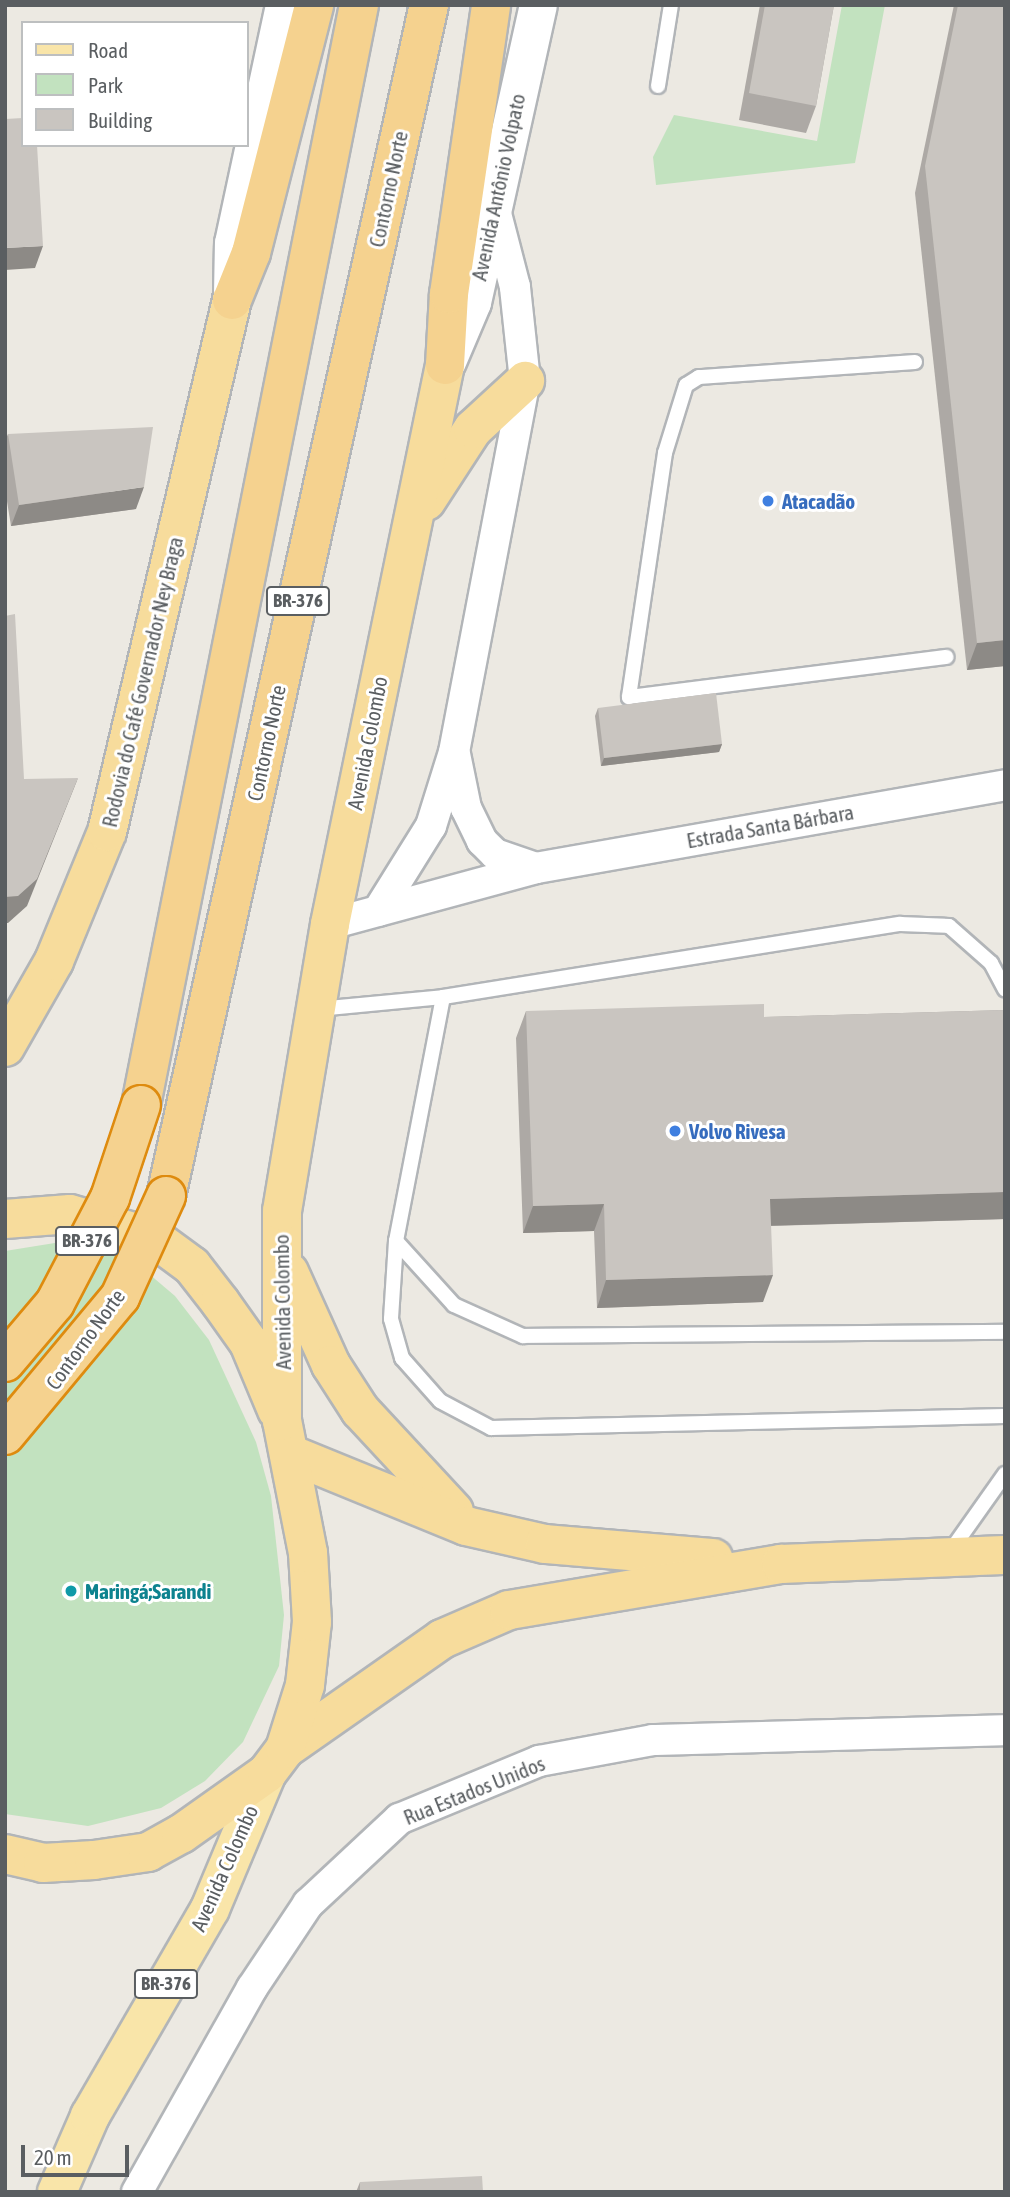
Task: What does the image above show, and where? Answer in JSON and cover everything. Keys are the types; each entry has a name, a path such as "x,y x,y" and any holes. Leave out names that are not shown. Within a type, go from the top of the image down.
{"highway":[{"path":"232,300 251,253 314,5"},
{"name":"BR-376","path":"5,1362 55,1303 110,1198 141,1105 359,5"},
{"name":"Contorno Norte","path":"5,1435 120,1297 166,1196 429,5"},
{"path":"445,365 449,294 491,5"},
{"name":"Rodovia do Café Governador Ney Braga","path":"5,1047 54,961 107,832 232,300"},
{"name":"Avenida Colombo","path":"276,1761 305,1685 312,1622 308,1553 286,1438 280,1252 315,1009 445,365"},
{"path":"411,528 473,429 525,381"},
{"path":"5,1219 70,1214 154,1238 192,1266 249,1343 286,1438 466,1526 545,1544 781,1564 1005,1555"},
{"path":"280,1252 345,1387 466,1526"},
{"path":"5,1854 43,1863 148,1852 442,1639 509,1610 781,1564"}],"main road":[{"name":"Avenida Colombo","path":"57,2192 90,2116 210,1909 276,1761"}],"street":[{"path":"232,300 233,243 284,5"},
{"name":"Avenida Antônio Volpato","path":"445,365 472,302 538,5"},
{"path":"378,911 431,826 454,752 525,381 515,287 494,206"},
{"name":"Estrada Santa Bárbara","path":"454,752 466,808 482,841 495,854 536,868"},
{"name":"Estrada Santa Bárbara","path":"331,924 536,868 1005,785"},
{"name":"Rua Estados Unidos","path":"137,2192 252,1987 308,1905 399,1819 540,1760 653,1740 1005,1730"}],"lane":[{"path":"658,86 671,5"},
{"path":"915,362 699,377 686,385 664,453 629,697 946,657"},
{"path":"315,1009 443,997 900,924 949,926 991,963 1005,989"},
{"path":"443,997 396,1241 391,1319 402,1358 440,1401 491,1428 1005,1416"},
{"path":"396,1241 454,1305 523,1336 1005,1332"},
{"path":"946,1558 1005,1474"}],"green space":[{"path":"842,5 885,5 855,163 656,185 653,157 674,115 817,141"},
{"path":"61,1242 110,1250 142,1268 175,1296 209,1340 256,1442 271,1496 284,1615 279,1666 243,1742 205,1781 161,1808 88,1826 5,1814 5,1251"}],"building":[{"path":"765,5 834,5 816,106 749,93"},
{"path":"958,5 1005,5 1005,640 977,643 925,166"},
{"path":"21,118 21,147 37,147 43,246 5,248 5,119"},
{"path":"153,427 144,487 19,505 8,434"},
{"path":"15,614 24,779 78,778 37,879 18,896 5,897 5,616"},
{"path":"716,693 722,744 604,758 598,708"},
{"path":"764,1004 764,1017 1005,1010 1005,1192 770,1199 773,1275 606,1280 604,1204 533,1206 526,1011"},
{"path":"482,2176 483,2192 360,2192 360,2182"}],"place":[{"name":"Atacadão","path":"768,501"},
{"name":"Volvo Rivesa","path":"675,1131"},
{"name":"Maringá;Sarandi","path":"71,1591"}]}
